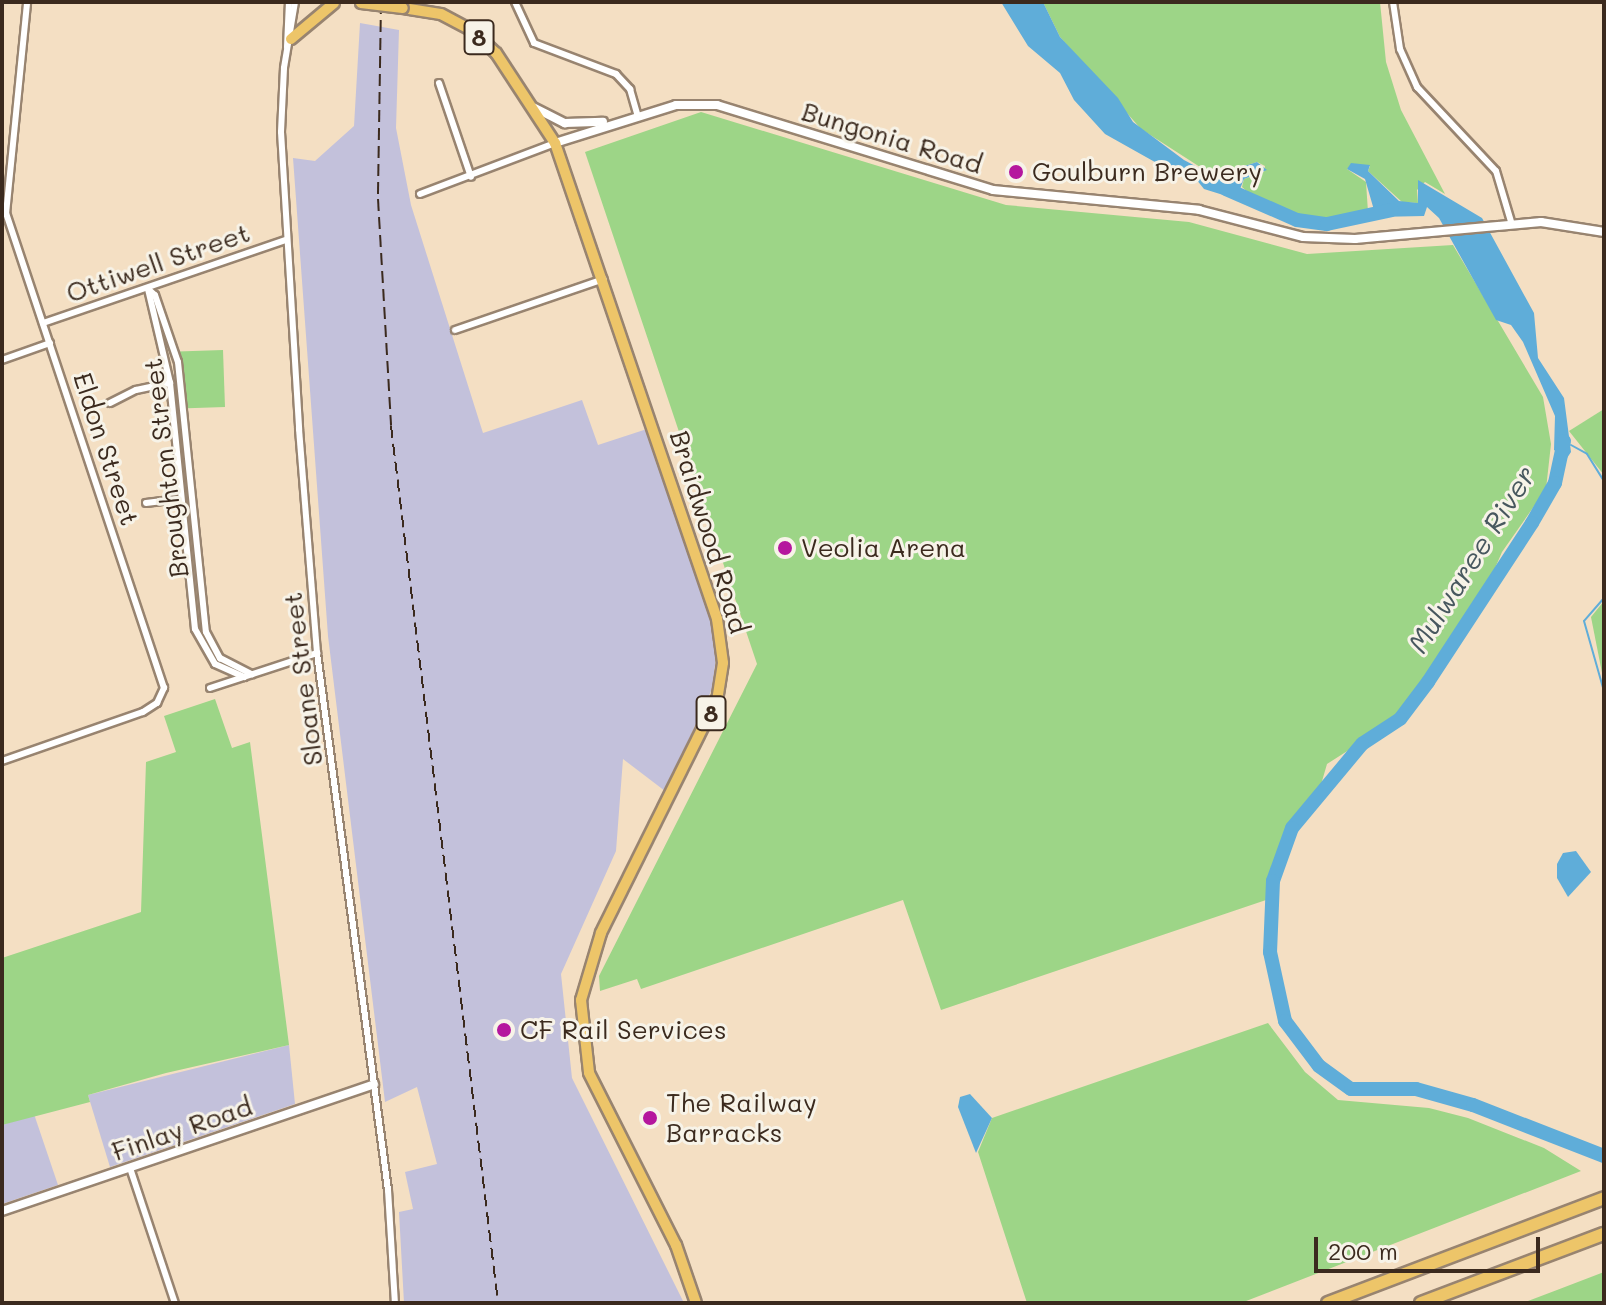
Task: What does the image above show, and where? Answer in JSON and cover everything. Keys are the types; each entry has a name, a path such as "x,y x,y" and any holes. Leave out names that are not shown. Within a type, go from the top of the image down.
{"highway":[{"path":"1328,1303 1604,1198"},
{"path":"1421,1303 1604,1234"}],"main road":[{"path":"327,2 336,2"},
{"path":"289,43 336,2"},
{"name":"Braidwood Road","path":"353,2 441,14 473,31 496,53 555,143 604,279 717,619 723,663 709,717 591,958 581,1000 582,1043 594,1085 676,1245 696,1303"}],"street":[{"name":"Sloane Street","path":"289,2 289,43"},
{"name":"Sloane Street","path":"295,2 281,102 285,240 317,653 374,1084 395,1303"},
{"path":"515,2 534,43 616,74 630,89 637,114"},
{"path":"1393,2 1400,49 1412,78 1430,104 1496,171 1512,225"},
{"path":"4,214 27,3"},
{"path":"439,83 471,177"},
{"path":"529,104 565,123 622,119"},
{"name":"Bungonia Road","path":"555,143 637,114 676,105 717,105 993,190 1199,210 1303,237 1561,223 1604,232"},
{"path":"420,194 555,143"},
{"name":"Eldon Street","path":"2,761 139,714 162,697 162,680 4,214"},
{"name":"Ottiwell Street","path":"43,323 285,240"},
{"path":"455,330 604,279"},
{"name":"Broughton Street","path":"148,289 170,383 179,499 197,638 215,664 244,677"},
{"name":"Broughton Street","path":"148,289 155,295 178,362 206,632 220,658 252,674"},
{"path":"2,360 50,343"},
{"name":"Broughton Street","path":"110,403 136,390 170,383"},
{"name":"Broughton Street","path":"146,503 179,499"},
{"path":"210,688 317,653"},
{"name":"Finlay Road","path":"2,1211 374,1084"},
{"path":"130,1168 175,1303"}],"shaded area":[{"path":"360,23 399,30 396,128 411,205 483,433 582,400 598,445 647,429 712,622 717,650 712,689 665,791 623,759 616,851 561,974 572,1078 684,1303 404,1303 399,1212 413,1209 405,1172 437,1164 417,1087 385,1102 328,636 293,158 315,161 354,126"},
{"path":"289,1045 295,1104 110,1167 88,1095"},
{"path":"34,1114 58,1185 2,1204 2,1125"}],"green space":[{"path":"1043,2 1380,2 1386,62 1401,110 1445,194 1425,182 1417,190 1418,203 1402,202 1368,171 1370,166 1353,164 1347,169 1366,182 1368,212 1350,218 1314,218 1260,203 1242,187 1244,179 1264,172 1265,166 1257,162 1214,176 1141,129 1060,37"},
{"path":"701,112 1006,205 1189,222 1307,254 1453,245 1543,397 1551,444 1546,489 1502,552 1469,628 1448,659 1391,723 1327,764 1320,788 1288,833 1268,881 1269,899 941,1010 903,900 641,989 637,979 600,991 599,976 757,664 585,152"},
{"path":"223,350 225,407 180,409 178,352"},
{"path":"1604,409 1604,475 1569,431"},
{"path":"1604,601 1604,683 1591,617"},
{"path":"215,699 232,748 250,742 289,1045 166,1073 88,1095 90,1102 2,1125 2,958 141,912 146,762 176,752 164,716"},
{"path":"1268,1023 1305,1072 1338,1100 1429,1108 1468,1118 1544,1148 1581,1171 1241,1303 1027,1303 978,1152 992,1118"},
{"path":"1604,1272 1604,1303 1523,1303 1557,1290"}],"water":[{"path":"1001,2 1043,2 1060,37 1118,98 1133,122 1184,160 1214,176 1257,162 1267,170 1244,179 1236,199 1204,189 1196,179 1178,175 1105,134 1074,100 1060,73 1028,46"},
{"path":"1351,163 1370,165 1368,171 1399,201 1418,203 1418,180 1482,218 1534,313 1538,358 1564,398 1571,452 1567,458 1554,450 1555,416 1523,342 1511,325 1496,320 1439,218 1427,207 1424,216 1376,217 1365,179 1347,169"},
{"path":"1576,851 1591,872 1568,897 1557,878 1557,864 1563,853"},
{"path":"970,1094 992,1118 976,1153 958,1107 960,1097"}],"waterway":[{"name":"Mulwaree River","path":"1226,189 1297,220 1327,224 1392,210"},
{"name":"Mulwaree River","path":"1564,441 1555,483 1428,682 1400,719 1362,744 1292,828 1273,881 1270,952 1285,1021 1319,1066 1351,1089 1416,1089 1473,1105 1604,1156"},
{"path":"1571,445 1587,454 1604,481"},
{"path":"1604,598 1584,621 1604,691"}],"railway":[{"path":"381,2 378,199 391,426 498,1303"}],"place":[{"name":"Goulburn Brewery","path":"1016,172"},
{"name":"Veolia Arena","path":"785,548"},
{"name":"CF Rail Services","path":"504,1030"},
{"name":"The Railway Barracks","path":"650,1118"}]}
